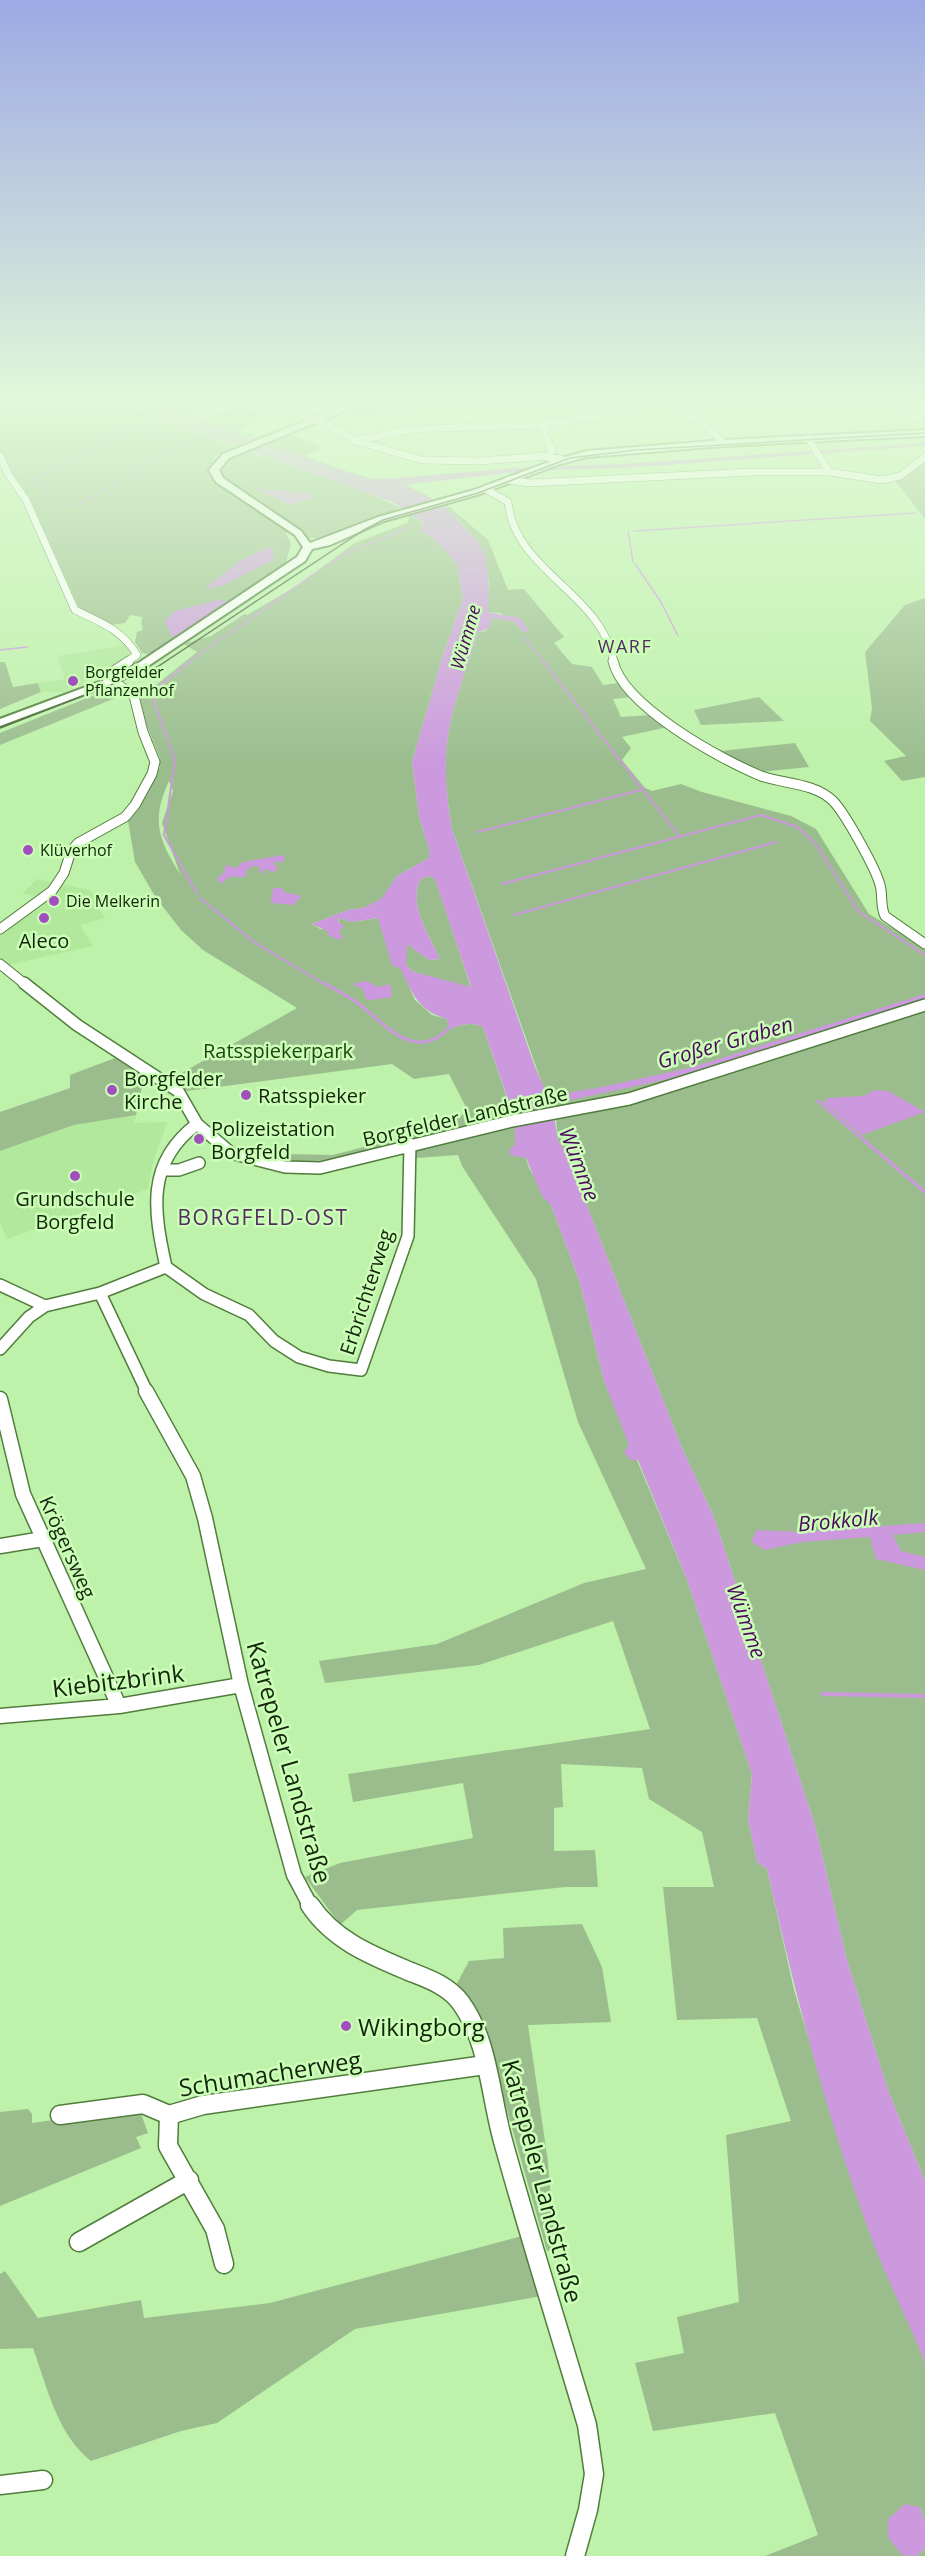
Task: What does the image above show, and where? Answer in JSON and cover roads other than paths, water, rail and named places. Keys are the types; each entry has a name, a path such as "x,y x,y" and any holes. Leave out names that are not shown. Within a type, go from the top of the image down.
{"main road":[{"path":"286,525 302,536 308,547"},
{"path":"0,723 111,681 155,658 301,560 308,547 326,543 363,525"},
{"path":"137,655 155,658"},
{"path":"0,730 104,688 111,681"}],"street":[{"path":"0,929 52,891 64,873 71,851 78,843 125,817 152,774 155,762 143,732 134,696 106,676 137,655 130,643 117,630 75,610 37,525"},
{"path":"512,525 519,543 560,580 607,636 613,645 612,660 617,673 629,691 658,716 733,763 762,776 820,793 834,801 878,876 881,909 885,916 925,944"},
{"name":"Borgfelder Landstraße","path":"0,964 76,1025 178,1091 197,1124 231,1153 266,1164 302,1169 320,1168 410,1144 512,1121 628,1099 688,1082 925,1005"},
{"path":"0,1348 29,1317 45,1306 100,1293 166,1267 155,1202 164,1170 179,1138 197,1124"},
{"name":"Erbrichterweg","path":"166,1267 204,1294 249,1314 274,1341 299,1357 328,1366 361,1370 408,1236 410,1144"},
{"path":"164,1170 178,1170 199,1162"},
{"path":"0,1285 45,1306"},
{"name":"Katrepeler Landstraße","path":"100,1293 147,1392 193,1476 205,1518 241,1685 294,1875 305,1900 330,1931 374,1956 421,1976 454,1995 471,2018 480,2042 499,2127 587,2425 594,2462 591,2501 575,2556"},
{"name":"Krögersweg","path":"0,1399 23,1494 119,1706"},
{"path":"0,1546 44,1539"},
{"name":"Kiebitzbrink","path":"0,1716 119,1706 241,1685"},
{"name":"Schumacherweg","path":"60,2115 143,2103 170,2115 203,2105 485,2065"},
{"name":"Schumacherweg","path":"170,2115 168,2146 215,2229 224,2264"},
{"path":"79,2242 189,2180"},
{"path":"0,2485 43,2480"}],"water":[{"name":"Wümme","path":"422,525 463,525 479,543 486,557 489,589 488,612 520,618 529,630 525,633 513,621 492,618 489,629 478,632 450,727 446,777 452,829 535,1067 548,1096 693,1067 925,994 925,999 678,1077 552,1104 558,1141 566,1152 682,1448 714,1517 815,1825 847,1960 888,2090 925,2181 925,2363 876,2250 829,2109 802,2014 767,1869 757,1862 748,1819 752,1774 687,1580 638,1460 631,1460 624,1453 629,1445 604,1381 580,1283 551,1205 542,1196 526,1158 510,1155 509,1150 515,1145 515,1120 483,1027 470,1024 449,1029 447,1019 437,1016 423,1006 413,994 401,969 392,965 378,918 351,922 339,918 338,921 344,926 339,931 343,938 341,940 329,936 327,931 312,924 348,910 363,908 381,899 397,876 429,858 429,850 419,816 412,762 442,658 463,598 457,563 432,537 420,532","holes":["430,876 435,879 471,987 414,972 406,965 407,944 429,960 440,959 418,909 417,889 421,879"]},
{"path":"268,547 273,549 273,560 222,586 204,589 240,561"},
{"path":"218,600 230,602 244,615 218,630 200,636 181,638 171,636 165,621 175,611"},
{"path":"284,855 284,862 273,862 278,868 274,872 262,869 264,874 259,872 260,867 253,866 247,870 245,877 229,877 222,883 216,880 225,871 225,865 236,868 243,862"},
{"path":"273,888 282,888 284,892 302,896 293,905 271,903"},
{"path":"366,981 378,987 390,984 392,997 366,999 363,989 352,984"},
{"path":"875,1090 888,1091 925,1112 862,1135 823,1102 828,1098 864,1096"},
{"path":"925,1523 925,1532 893,1535 901,1551 925,1557 925,1570 876,1559 870,1537 802,1542 764,1550 754,1545 752,1540 757,1530 800,1532"},
{"path":"905,2504 920,2507 925,2522 925,2548 917,2556 902,2555 888,2537 888,2519"}],"waterway":[{"path":"634,531 724,525"},
{"path":"189,662 324,567 351,551 411,527"},
{"path":"628,531 633,562"},
{"path":"635,564 661,602 678,636"},
{"path":"524,637 544,662"},
{"path":"0,650 27,647"},
{"path":"168,741 151,693 191,661"},
{"path":"543,661 679,836"},
{"path":"169,744 175,760 164,835 197,894"},
{"path":"478,832 641,790"},
{"path":"502,884 761,815 797,827 814,842 859,912 925,955"},
{"path":"514,915 776,842"},
{"path":"200,898 254,942 326,985"},
{"path":"324,983 355,1001 394,1033 405,1039 416,1042 427,1041 439,1036 451,1026"},
{"path":"818,1101 925,1192"},
{"path":"823,1694 925,1696"}],"tram line":[{"path":"0,728 157,667 373,525"}],"place":[{"name":"Borgfelder Pflanzenhof","path":"73,681"},
{"name":"Klüverhof","path":"28,850"},
{"name":"Die Melkerin","path":"54,901"},
{"name":"Aleco","path":"44,918"},
{"name":"Borgfelder Kirche","path":"112,1090"},
{"name":"Ratsspieker","path":"246,1095"},
{"name":"Polizeistation Borgfeld","path":"199,1139"},
{"name":"Grundschule Borgfeld","path":"75,1176"},
{"name":"Wikingborg","path":"346,2026"}],"district":[{"name":"WARF","path":"625,646"},
{"name":"BORGFELD-OST","path":"263,1217"}],"water label":[{"name":"Großer Graben","path":"725,1042"},
{"name":"Brokkolk","path":"838,1520"}],"park label":[{"name":"Ratsspiekerpark","path":"278,1050"}]}
